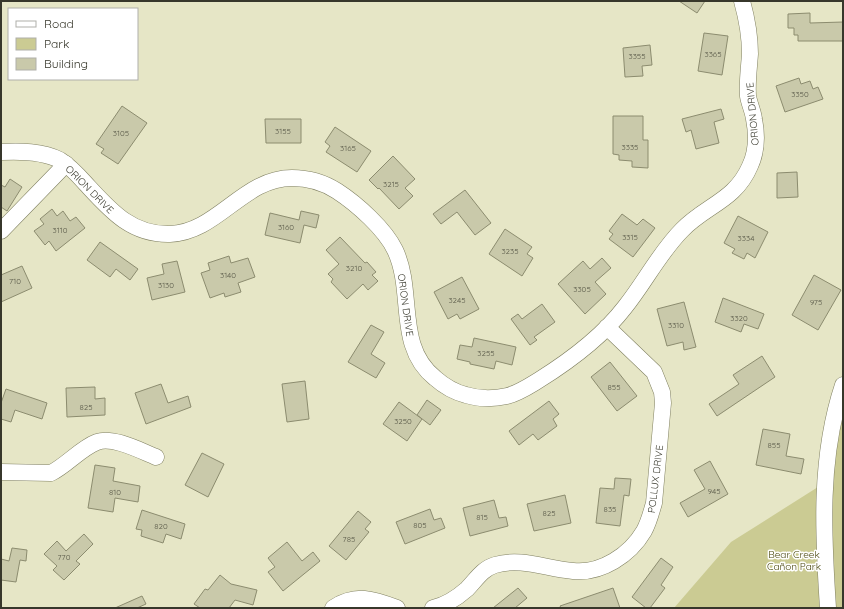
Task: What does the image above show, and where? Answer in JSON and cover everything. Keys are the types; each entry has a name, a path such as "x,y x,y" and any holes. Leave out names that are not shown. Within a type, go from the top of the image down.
{"street":[{"name":"ORION DRIVE","path":"1,152 35,153 58,159 76,173 110,210 120,218 142,230 154,233 180,233 192,230 215,217 250,190 271,181 284,178 299,178 326,184 350,201 384,233 396,252 400,266 409,336 421,363 430,374 442,384 456,392 467,396 496,398 523,390 569,361 607,327 631,300 670,244 681,231 692,220 727,198 738,188 751,164 755,151 756,136 754,119 748,96 750,38 742,1"},
{"path":"1,231 66,164"},
{"name":"POLLUX DRIVE","path":"433,608 449,602 459,595 486,570 504,563 526,563 575,572 605,566 630,549 644,531 650,518 654,503 663,403 662,392 654,372 607,327"},
{"path":"828,608 825,561 824,483 831,430 843,385"},
{"path":"1,472 51,473 58,470 98,441 116,442 156,457"},
{"path":"333,608 343,602 363,598 385,603 397,608"}],"green space":[{"name":"Bear Creek Cañon Park","path":"843,407 843,608 674,608 731,542 818,487"}],"building":[{"path":"679,1 705,1 697,13"},
{"path":"810,13 810,23 843,22 843,41 798,41 798,35 794,35 794,28 788,28 788,14"},
{"path":"704,33 728,36 722,75 698,71"},
{"path":"650,45 652,65 642,66 643,76 625,77 623,48"},
{"path":"799,78 801,84 810,81 813,89 818,87 823,99 785,112 776,86"},
{"path":"122,106 147,123 118,164 101,153 104,149 96,144"},
{"path":"721,109 724,119 714,122 719,143 696,149 691,130 686,132 682,119"},
{"path":"613,116 643,116 643,140 648,140 648,168 632,167 632,161 619,160 619,155 613,154"},
{"path":"265,119 301,119 301,143 266,143"},
{"path":"335,127 371,151 357,172 326,152 330,146 325,142"},
{"path":"393,156 415,179 405,188 413,196 399,209 369,180"},
{"path":"797,172 798,197 777,198 777,173"},
{"path":"10,179 22,187 7,211 1,207 1,185 5,187"},
{"path":"465,190 491,223 475,235 457,212 441,224 433,214"},
{"path":"52,209 57,216 63,211 70,221 76,217 85,228 56,251 49,241 45,245 34,231 44,224 40,219"},
{"path":"301,211 319,215 316,228 304,225 300,243 265,235 270,213 299,220"},
{"path":"622,214 637,225 643,219 655,228 633,257 609,239 613,234 609,231"},
{"path":"738,216 768,232 755,258 747,253 744,259 732,253 735,249 724,243"},
{"path":"505,229 532,247 527,254 533,258 522,276 489,254"},
{"path":"340,237 365,263 367,262 376,272 372,275 378,281 368,290 363,284 347,299 331,282 333,279 328,274 339,264 326,250"},
{"path":"100,242 138,269 130,280 116,269 110,277 87,260"},
{"path":"229,256 231,263 248,258 255,277 238,283 241,292 225,297 224,293 210,298 201,273 210,270 208,263"},
{"path":"602,258 611,268 595,282 606,294 585,314 558,284 583,261 590,269"},
{"path":"177,261 185,292 152,300 147,278 164,274 162,264"},
{"path":"22,266 32,288 1,302 1,275"},
{"path":"814,275 841,290 818,330 792,315"},
{"path":"462,277 479,309 460,319 457,314 448,319 434,292"},
{"path":"723,298 764,314 758,329 744,324 741,332 715,322"},
{"path":"684,302 696,347 684,350 683,342 667,346 657,309"},
{"path":"542,304 555,322 534,337 537,340 530,345 511,319 518,314 522,319"},
{"path":"371,325 384,332 371,354 385,363 376,378 348,362"},
{"path":"474,338 516,347 512,365 496,361 494,369 470,364 470,362 457,359 460,345 472,347"},
{"path":"762,356 775,377 717,416 709,404 739,384 733,375"},
{"path":"610,362 637,396 617,411 591,377"},
{"path":"305,381 309,419 287,422 282,384"},
{"path":"161,384 168,403 188,396 191,407 146,424 135,393"},
{"path":"95,387 95,399 105,398 105,415 67,417 66,388"},
{"path":"6,389 47,403 42,419 15,410 11,422 1,419 1,403"},
{"path":"427,400 441,410 430,425 417,415"},
{"path":"549,401 559,414 553,419 557,426 538,440 533,434 519,445 509,431"},
{"path":"399,402 422,419 407,441 383,424"},
{"path":"763,429 790,434 786,456 804,459 801,474 756,465"},
{"path":"202,453 224,464 208,497 185,485"},
{"path":"710,461 728,494 688,517 680,503 705,489 694,470"},
{"path":"95,465 115,468 113,481 140,486 138,502 115,498 113,512 88,508"},
{"path":"615,478 631,479 629,496 624,495 620,526 596,523 600,488 614,489"},
{"path":"565,495 571,523 534,531 527,504"},
{"path":"494,500 499,518 506,517 508,526 470,536 463,508"},
{"path":"430,509 434,520 441,518 445,528 405,544 396,522"},
{"path":"142,510 185,524 181,539 166,534 163,543 141,536 142,530 136,529"},
{"path":"358,511 371,522 365,529 369,532 346,560 329,546"},
{"path":"84,534 93,544 76,561 80,564 64,580 53,570 57,566 44,554 57,541 66,551"},
{"path":"287,542 302,561 313,552 320,561 283,591 268,572 275,567 268,558"},
{"path":"12,548 27,550 26,561 20,560 16,582 1,580 1,559 9,561"},
{"path":"661,558 673,567 661,585 665,588 650,608 646,608 632,597"},
{"path":"220,575 231,584 257,590 253,605 235,600 229,608 200,608 194,604 205,589 208,590"},
{"path":"518,588 527,598 515,608 493,608"},
{"path":"613,588 620,608 561,608 560,606"},
{"path":"142,596 146,604 137,608 115,608"}]}
